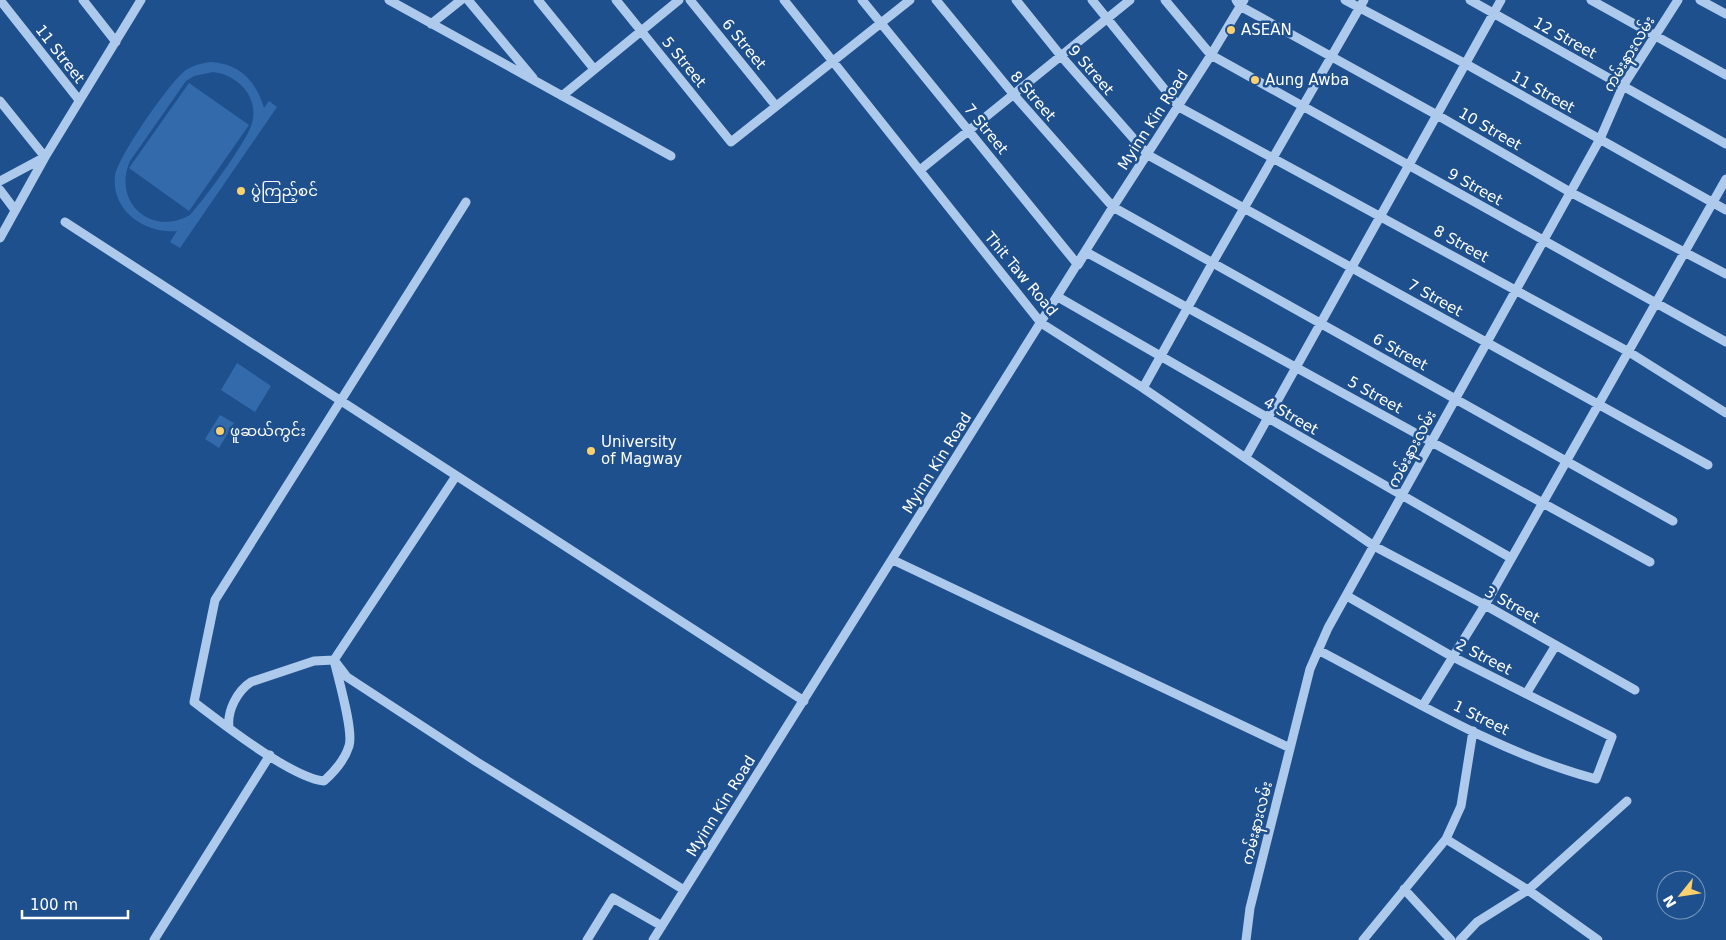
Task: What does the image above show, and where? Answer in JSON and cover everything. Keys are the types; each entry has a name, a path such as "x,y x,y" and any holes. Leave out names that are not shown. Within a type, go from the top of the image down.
{"street":[{"name":"11 Street","path":"0,0 79,100"},
{"path":"83,0 116,42"},
{"path":"0,238 45,157 141,0"},
{"path":"389,0 671,156"},
{"path":"431,24 461,0"},
{"path":"468,0 536,82"},
{"path":"538,0 594,69"},
{"name":"5 Street","path":"616,0 731,142 776,106"},
{"path":"562,96 679,0"},
{"name":"6 Street","path":"690,0 776,106"},
{"name":"Thit Taw Road","path":"784,0 1041,324 1143,388 1374,546"},
{"name":"7 Street","path":"862,0 1078,265"},
{"path":"776,106 910,0"},
{"name":"8 Street","path":"936,0 1014,95 1113,207"},
{"name":"9 Street","path":"1016,0 1061,56 1148,156"},
{"path":"1092,0 1179,107"},
{"path":"920,170 1130,0"},
{"path":"1165,0 1211,56"},
{"name":"11 Street","path":"1345,0 1466,64 1726,210"},
{"path":"1143,388 1189,308 1212,262 1245,209 1364,0"},
{"name":"12 Street","path":"1470,0 1726,144"},
{"path":"1246,457 1319,322 1352,268 1502,0"},
{"path":"1591,0 1726,75"},
{"name":"ကမ်းနားလမ်း","path":"1246,940 1250,908 1310,668 1318,650 1374,546 1433,443 1455,398 1488,343 1600,139 1623,86 1657,36 1678,0"},
{"path":"1700,0 1726,14"},
{"name":"Myinn Kin Road","path":"653,940 1113,207 1148,156 1211,56 1240,2"},
{"name":"10 Street","path":"1240,2 1570,192 1726,274"},
{"name":"9 Street","path":"1211,56 1726,342"},
{"path":"0,101 45,157"},
{"name":"8 Street","path":"1179,107 1629,352 1726,413"},
{"name":"7 Street","path":"1148,156 1708,465"},
{"path":"0,182 45,157"},
{"path":"1423,705 1485,604 1565,460 1657,304 1726,179"},
{"path":"0,190 16,210"},
{"path":"456,476 334,660 347,720 350,744 342,760 324,781 311,780 270,755 194,702 215,600 466,202"},
{"name":"6 Street","path":"1113,207 1673,521"},
{"path":"65,222 339,402 804,701"},
{"name":"5 Street","path":"1086,252 1650,562"},
{"name":"4 Street","path":"1058,297 1511,558"},
{"name":"3 Street","path":"1374,546 1485,604 1635,690"},
{"path":"893,560 1290,748"},
{"name":"2 Street","path":"1347,596 1453,657 1612,737"},
{"path":"1526,694 1556,645"},
{"name":"1 Street","path":"1318,650 1473,731 1554,768 1596,779 1612,737"},
{"path":"229,727 227,716 245,686 251,682 314,661 334,660"},
{"path":"334,660 347,677 477,762 684,890"},
{"path":"1363,940 1446,839 1461,806 1473,731"},
{"path":"154,940 270,755"},
{"path":"1460,940 1477,922 1528,890 1627,801"},
{"path":"1446,839 1528,890 1598,940"},
{"path":"1404,889 1451,940"},
{"path":"587,940 613,898 662,926"}],"shaded area":[{"path":"211,62 221,63 238,70 251,82 261,98 264,108 269,101 277,107 180,248 170,242 177,231 154,229 133,218 125,210 115,189 115,176 134,137 169,88 186,70","holes":["213,72 223,74 239,83 246,90 253,107 251,126 241,146 190,215 175,221 162,222 149,218 139,212 131,202 126,190 126,176 130,161 186,81 194,76"]},
{"path":"189,83 249,125 189,211 129,168"},
{"path":"237,363 271,386 255,412 221,390"},
{"name":"ဖူဆယ်ကွင်း","path":"220,415 234,423 219,448 205,439"}],"place":[{"name":"ASEAN","path":"1231,30"},
{"name":"Aung Awba","path":"1255,80"},
{"name":"ပွဲကြည့်စင်","path":"241,191"},
{"name":"ဖူဆယ်ကွင်း","path":"220,431"},
{"name":"University of Magway","path":"591,451"}]}
